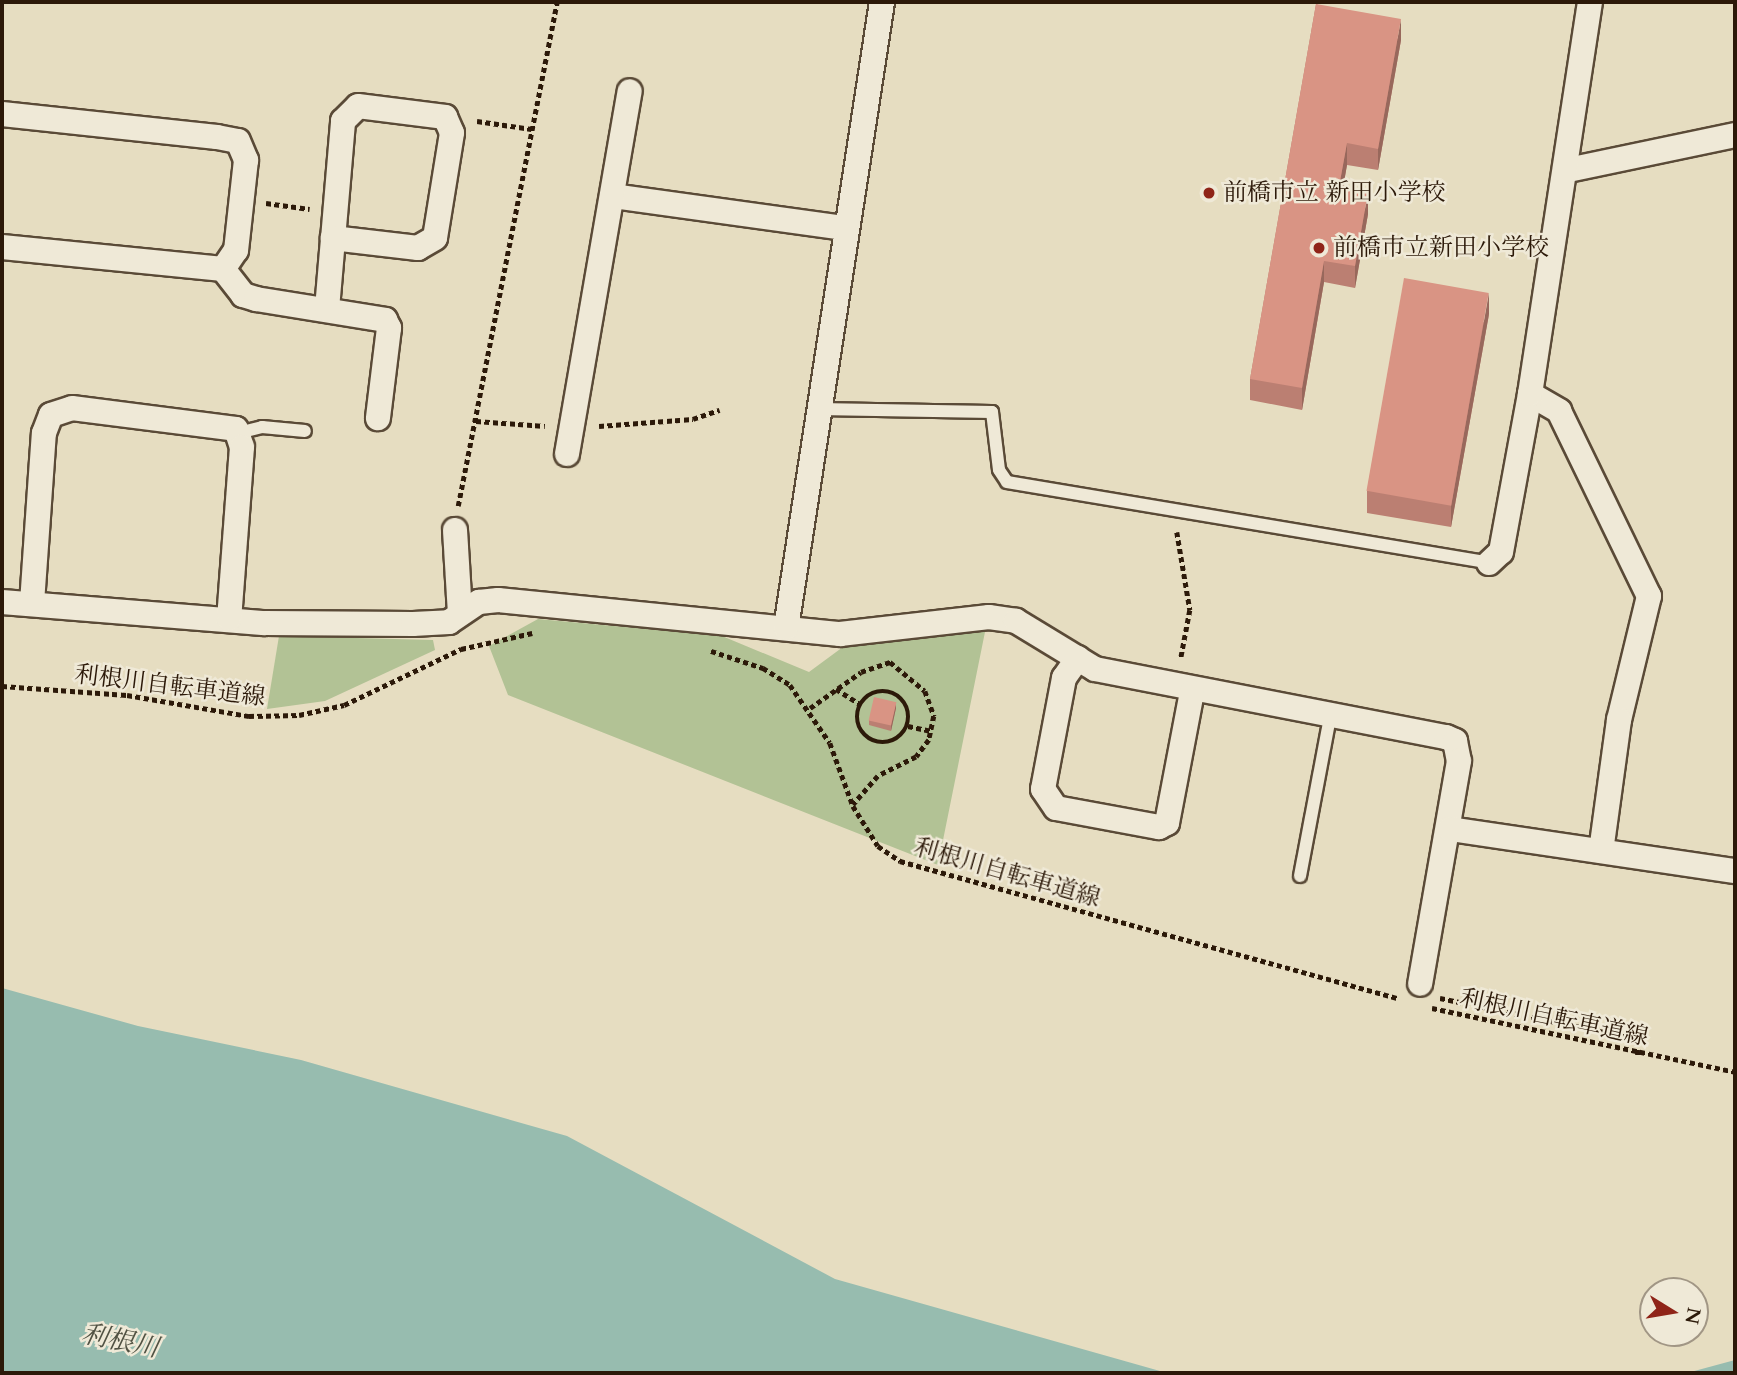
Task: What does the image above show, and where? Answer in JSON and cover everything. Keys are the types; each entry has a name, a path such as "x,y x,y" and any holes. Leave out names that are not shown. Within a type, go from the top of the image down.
{"street":[{"path":"786,628 844,228 882,2"},
{"path":"1489,563 1501,552 1530,394 1568,170 1590,2"},
{"path":"566,454 630,91"},
{"path":"327,309 335,213 343,121 358,106 445,117 452,133 435,238 418,248 333,238"},
{"path":"2,114 237,141 246,160 242,199 236,250 223,269"},
{"path":"1568,170 1735,135"},
{"path":"613,196 844,228"},
{"path":"2,247 223,269 243,295 375,317 389,328 378,418"},
{"path":"1530,394 1559,411 1649,596 1619,720 1601,851"},
{"path":"32,603 44,433 51,415 72,408 227,425 239,433 229,619"},
{"path":"455,530 460,613"},
{"path":"2,602 229,619 433,624 498,600 840,634 1002,618 1095,668 1184,690 1455,741 1460,761 1450,829 1416,997"},
{"path":"1078,658 1064,678 1043,789 1056,808 1158,827 1167,823 1184,690"},
{"path":"1450,829 1735,871"}],"lane":[{"path":"818,409 992,412 999,470 1007,482 1489,563"},
{"path":"239,433 262,427 305,431"},
{"path":"1300,876 1330,717"}],"path":[{"path":"455,530 557,2"},
{"path":"445,117 531,129"},
{"path":"242,199 335,213"},
{"path":"476,421 571,428 693,419 719,410"},
{"path":"1174,511 1190,610 1184,690"},
{"name":"利根川自転車道線","path":"2,686 127,695 249,716 299,715 344,705 461,649 547,634"},
{"name":"利根川自転車道線","path":"702,650 763,668 810,708 830,743 853,806 878,846 924,870 1637,1055 1735,1072"},
{"path":"810,708 836,689 890,662 925,691 931,731 916,757 877,776 853,806"},
{"path":"836,689 860,704"},
{"path":"873,692 898,695 908,709 908,726 889,743 872,741 860,729 860,704 873,692"},
{"path":"908,726 931,731"},
{"path":"1416,997 1429,997 1628,1037 1637,1041 1637,1055"}],"green space":[{"path":"538,619 722,636 809,672 847,644 986,627 938,865 508,695 489,646"},
{"path":"279,636 433,640 435,650 325,701 267,709"}],"water":[{"name":"利根川","path":"2,988 138,1026 301,1060 567,1136 835,1279 1167,1373 2,1373"},
{"path":"1735,1360 1735,1373 1687,1373"}],"building":[{"name":"前橋市立新田小学校","path":"1316,4 1401,19 1378,149 1347,143 1339,187 1368,192 1355,266 1324,261 1302,388 1250,379"},
{"path":"1404,278 1489,293 1451,506 1366,491"},
{"path":"874,697 896,702 891,726 869,720"}],"place":[{"name":"前橋市立 新田小学校","path":"1209,193"},
{"name":"前橋市立新田小学校","path":"1319,248"}]}
